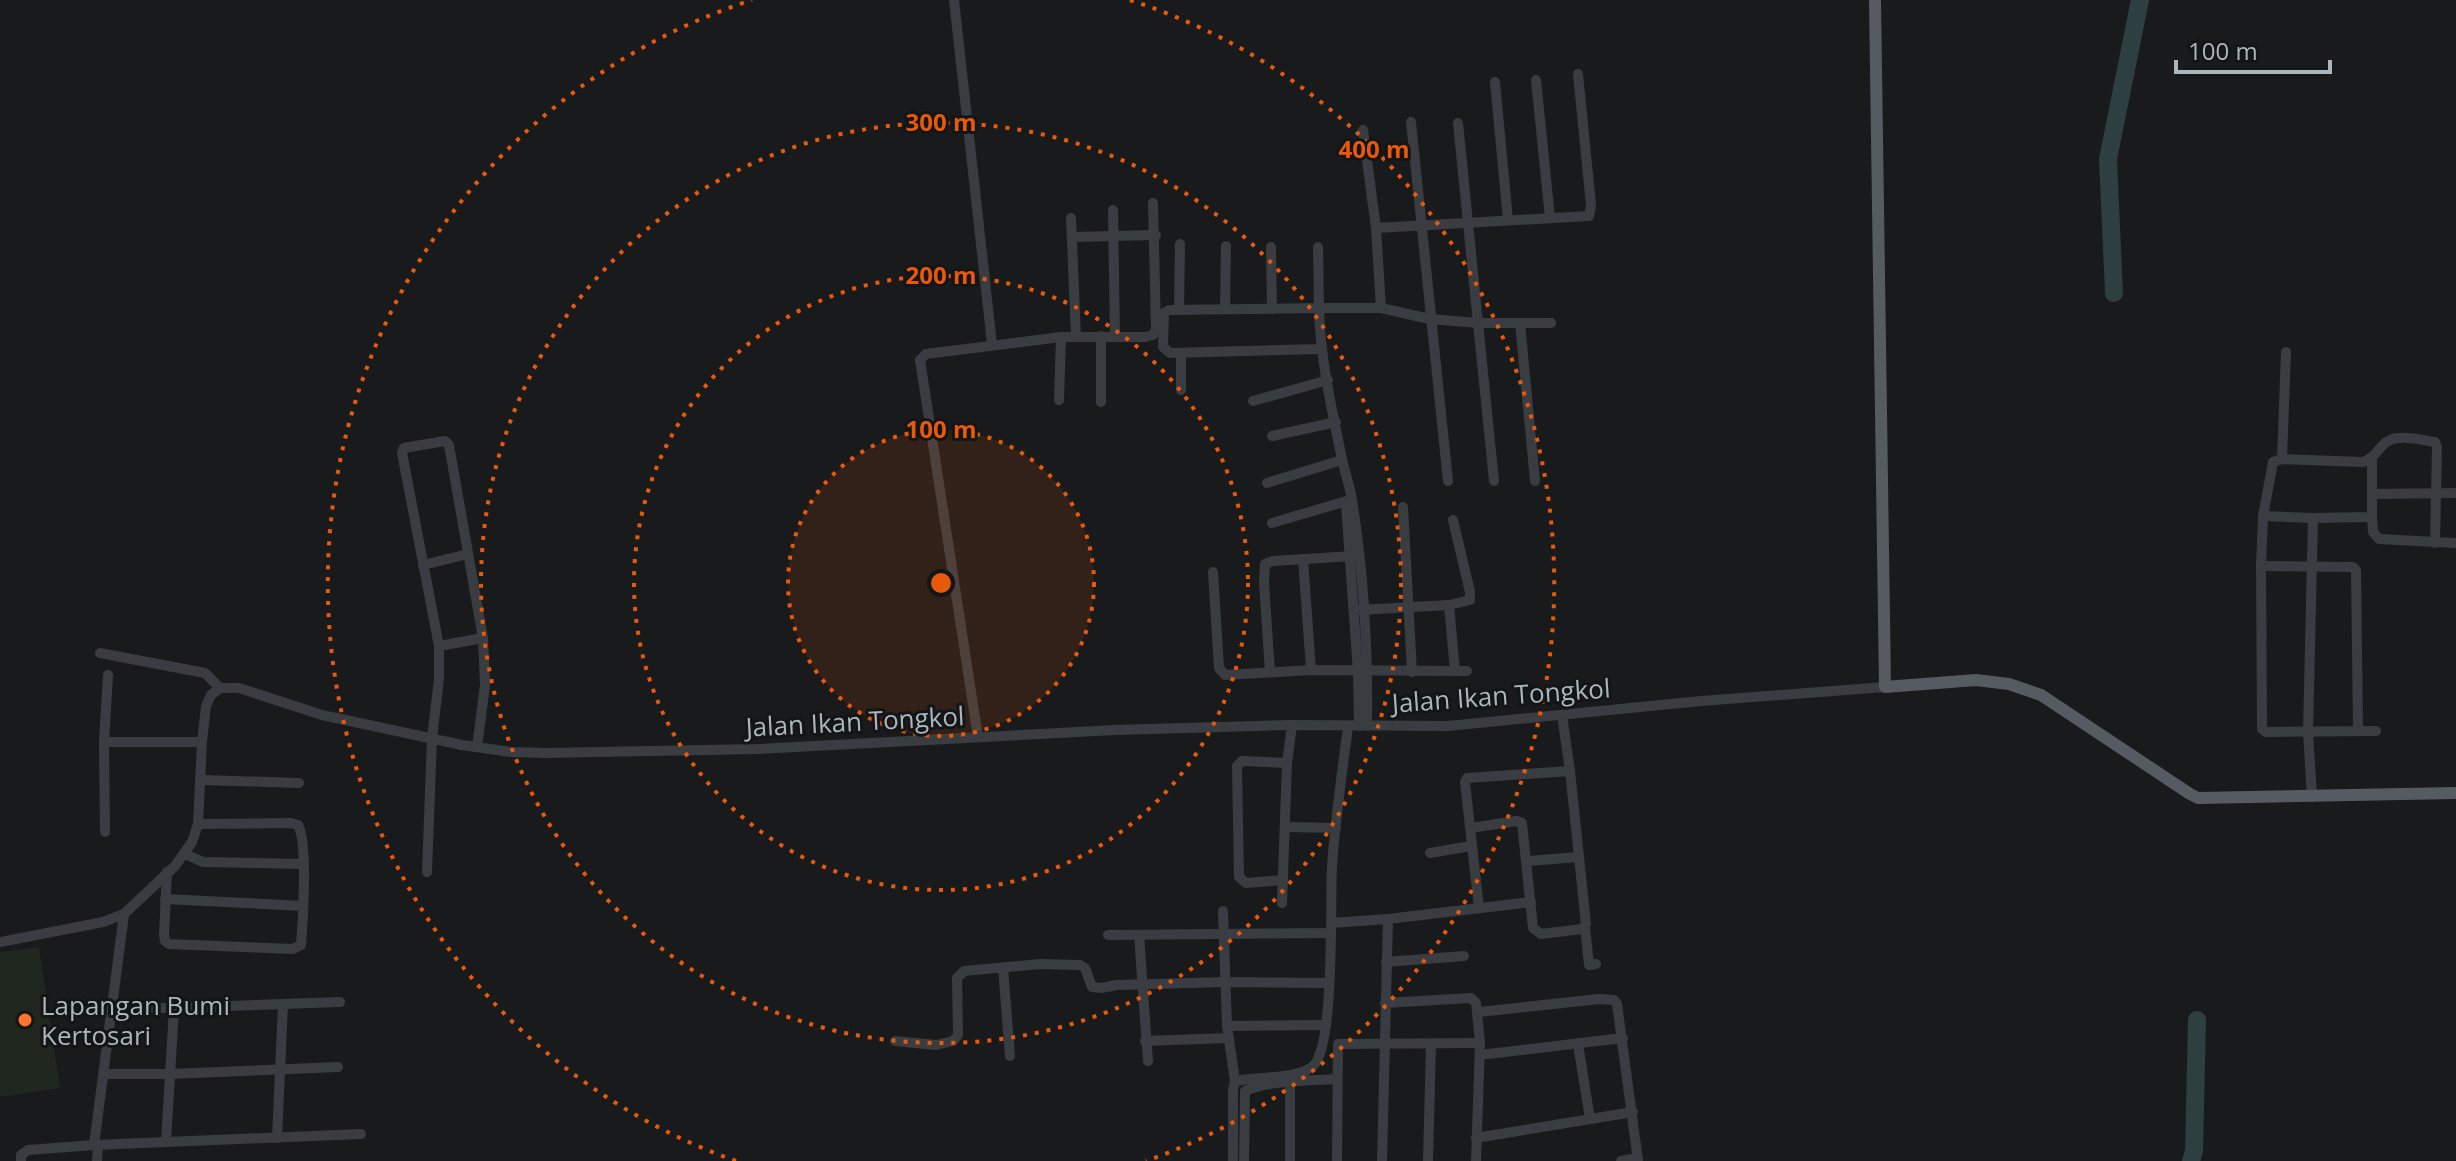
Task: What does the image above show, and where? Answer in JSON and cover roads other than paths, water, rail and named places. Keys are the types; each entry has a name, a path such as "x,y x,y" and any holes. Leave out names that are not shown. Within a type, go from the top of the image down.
{"main road":[{"path":"1875,0 1885,687 1952,680 2009,684 2041,695 2198,798 2456,793"}],"street":[{"path":"954,0 992,344"},
{"path":"1376,228 1589,216 1592,211 1578,74"},
{"path":"1536,80 1550,218"},
{"path":"1495,82 1508,220"},
{"path":"1411,122 1448,481"},
{"path":"1458,123 1494,481"},
{"path":"1363,130 1376,228 1381,308"},
{"path":"978,737 920,360 926,354 992,344 1061,337 1145,337 1155,333 1156,235 1153,203"},
{"path":"1113,210 1115,336"},
{"path":"1071,218 1076,337"},
{"path":"1072,237 1156,235"},
{"path":"1179,310 1180,244"},
{"path":"1225,309 1226,246"},
{"path":"1271,247 1272,309"},
{"path":"1235,1081 1309,1069 1318,1059 1326,1025 1336,828 1358,726 1363,672 1354,556 1349,497 1322,349 1318,247"},
{"path":"1322,349 1170,353 1163,347 1164,313 1169,310 1381,308 1430,319 1478,323 1551,323"},
{"path":"1520,323 1535,481"},
{"path":"1101,336 1101,402"},
{"path":"1059,400 1061,337"},
{"path":"2282,459 2286,352"},
{"path":"1181,353 1181,390"},
{"path":"1253,401 1328,380"},
{"path":"1272,436 1336,422"},
{"path":"2376,731 2266,732 2262,729 2263,516 2274,460 2363,462 2394,438 2435,442 2435,543"},
{"path":"427,872 439,646 402,453 404,448 410,446 445,441 449,445 483,638 485,685 477,747"},
{"path":"2372,458 2373,532 2379,539 2456,543"},
{"path":"1267,483 1342,460"},
{"path":"2372,494 2456,493"},
{"path":"1272,523 1349,497"},
{"path":"1403,507 1412,672"},
{"path":"2263,516 2372,517"},
{"path":"2312,797 2308,732 2313,518"},
{"path":"1358,610 1449,605 1467,601 1471,596 1453,520"},
{"path":"423,565 468,554"},
{"path":"1270,672 1265,564 1354,556"},
{"path":"1303,559 1311,670"},
{"path":"2261,566 2353,567 2358,574 2358,731"},
{"path":"1213,572 1221,672 1225,675 1311,670 1467,671"},
{"path":"1449,605 1455,671"},
{"path":"439,646 483,638"},
{"name":"Jalan Ikan Tongkol","path":"100,653 205,673 220,688 239,688 322,715 477,747 526,753 758,749 1115,730 1292,725 1448,726 1701,701 1885,687"},
{"path":"105,832 104,742 108,675"},
{"path":"0,942 103,922 124,914 185,854 198,824 206,706 211,695 220,688"},
{"path":"1562,715 1589,965 1596,964"},
{"path":"1282,903 1287,763 1292,725"},
{"path":"104,742 202,742"},
{"path":"1283,880 1246,883 1239,877 1237,766 1242,761 1287,763"},
{"path":"1479,908 1465,782 1469,776 1570,771"},
{"path":"202,780 299,783"},
{"path":"1470,828 1521,821 1528,861 1533,928 1537,932 1585,927"},
{"path":"167,872 164,935 169,944 293,949 301,945 303,864 298,825 198,824"},
{"path":"1286,827 1336,828"},
{"path":"1430,853 1471,846"},
{"path":"185,854 203,862 303,864"},
{"path":"1528,861 1579,857"},
{"path":"165,899 303,906"},
{"path":"1108,935 1224,934 1331,928 1531,902"},
{"path":"1223,911 1228,1032 1235,1081 1233,1161"},
{"path":"97,1161 96,1145 124,914"},
{"path":"1382,1161 1388,919"},
{"path":"1139,935 1148,1061"},
{"path":"1386,962 1464,956"},
{"path":"895,1041 936,1045 953,1041 958,1035 958,974 964,971 1040,964 1080,965 1085,968 1092,987 1101,988 1226,982 1328,983"},
{"path":"1003,968 1010,1056"},
{"path":"1385,1003 1471,998 1476,1003 1480,1043 1476,1161"},
{"path":"1479,1012 1612,999 1617,1004 1638,1160 1621,1161"},
{"path":"112,1008 340,1002"},
{"path":"277,1138 283,1004"},
{"path":"166,1142 174,1008"},
{"path":"1145,1041 1326,1025"},
{"path":"1480,1055 1623,1038"},
{"path":"1337,1161 1338,1044 1480,1043"},
{"path":"1428,1161 1431,1044"},
{"path":"1578,1044 1590,1119"},
{"path":"104,1074 338,1067"},
{"path":"1244,1161 1245,1091 1337,1079"},
{"path":"1290,1083 1290,1161"},
{"path":"1476,1138 1633,1112"},
{"path":"21,1161 21,1155 28,1150 361,1134"}],"waterway":[{"path":"2114,293 2108,159 2140,0"},
{"path":"2191,1161 2194,1151 2197,1020"}],"place":[{"name":"Lapangan Bumi Kertosari","path":"25,1020"}]}
